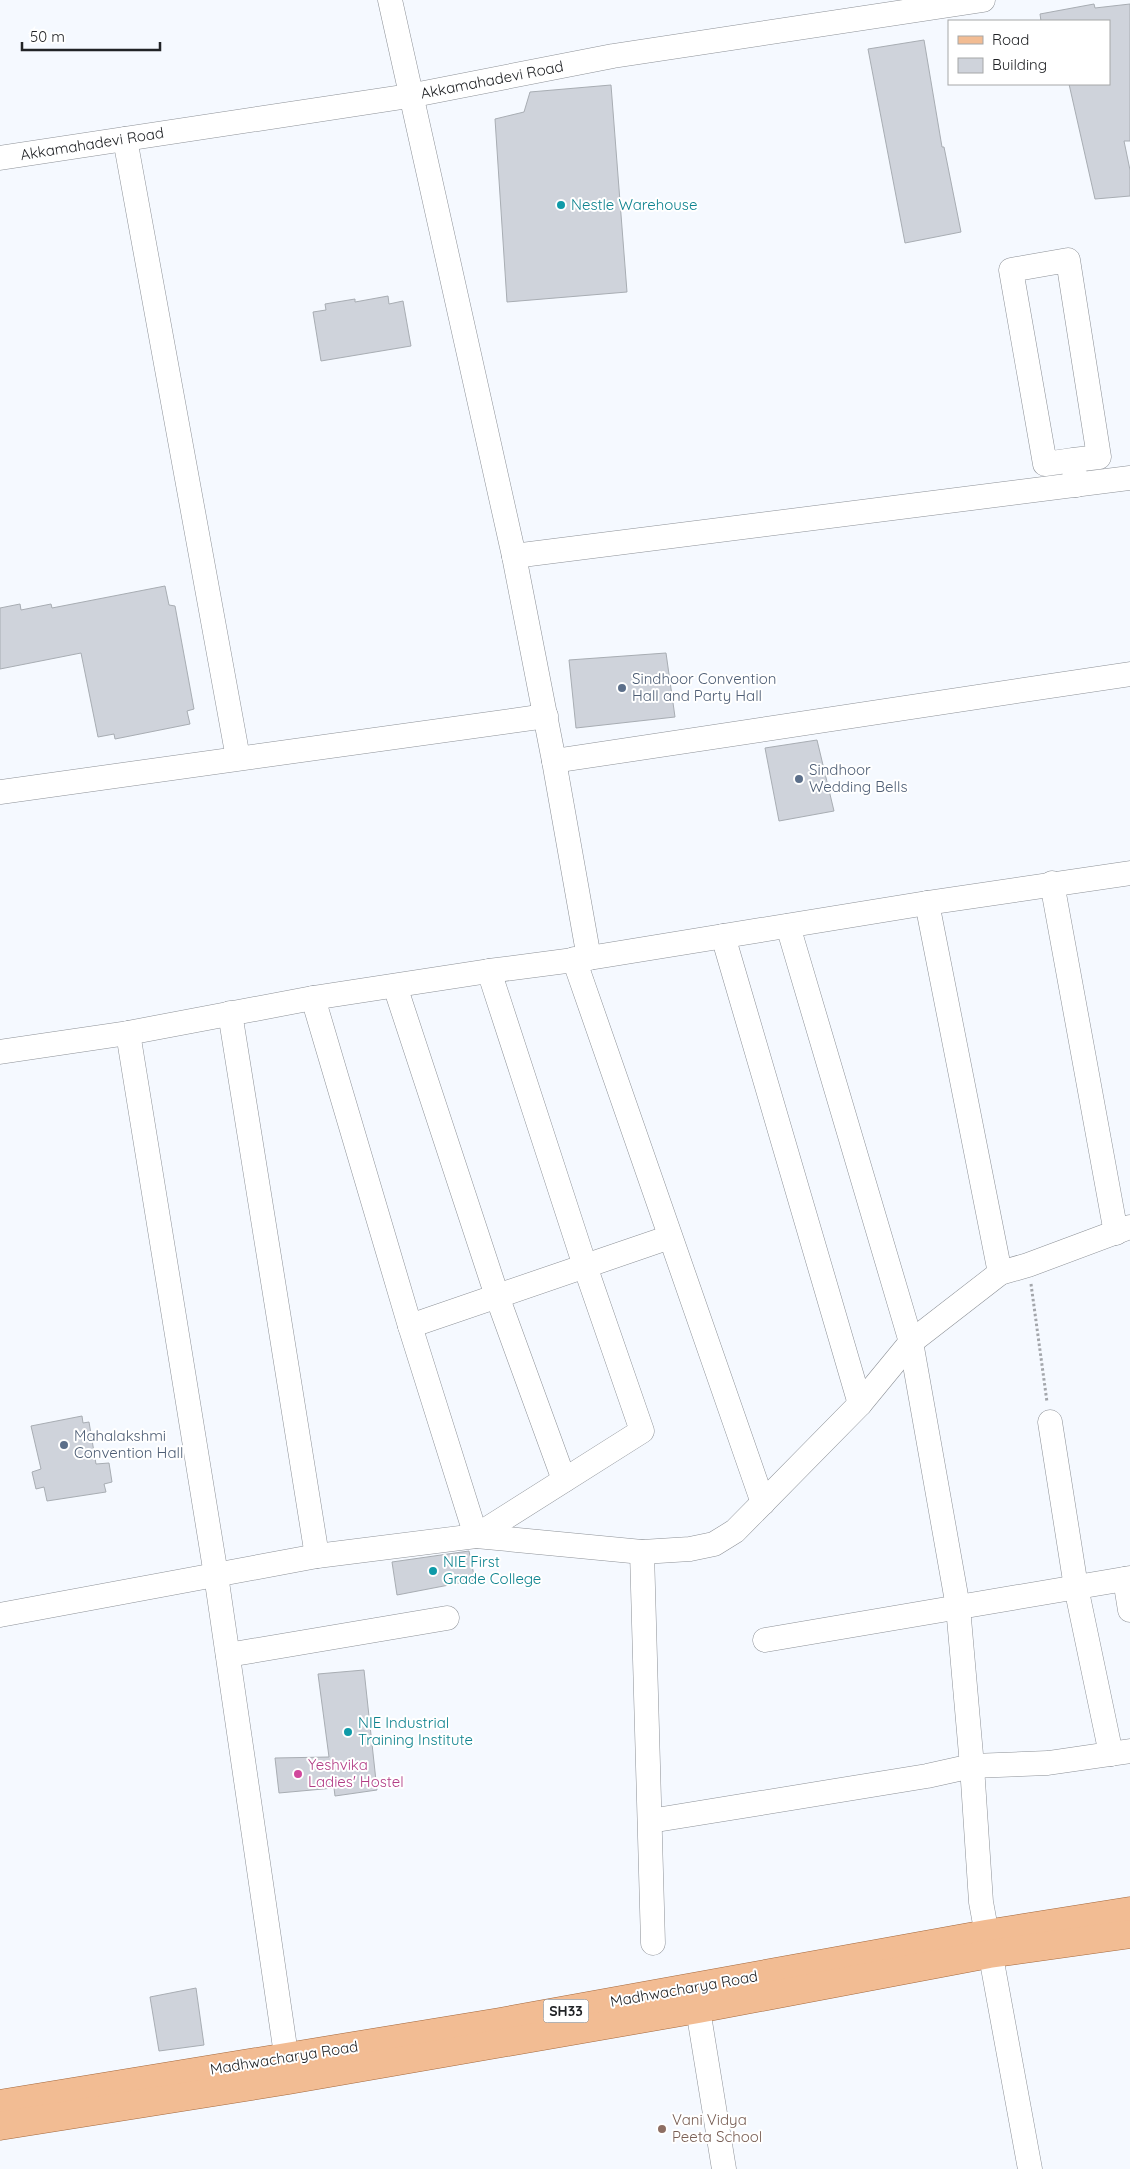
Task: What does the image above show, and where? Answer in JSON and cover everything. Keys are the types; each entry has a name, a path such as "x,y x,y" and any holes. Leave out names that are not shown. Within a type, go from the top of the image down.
{"main road":[{"name":"Madhwacharya Road","path":"0,2126 288,2068 500,2022 696,1998 988,1944 1130,1911"},
{"name":"Madhwacharya Road","path":"988,1944 1130,1934"},
{"name":"Madhwacharya Road","path":"0,2104 288,2068"}],"street":[{"path":"390,0 514,556 554,761 582,958 670,1238 763,1503"},
{"name":"Akkamahadevi Road","path":"0,158 410,96 613,56 983,0"},
{"path":"125,139 238,758"},
{"path":"1068,260 1099,457 1074,460 1045,464 1012,270 1068,260"},
{"path":"1074,460 1076,485"},
{"path":"514,556 1130,478"},
{"path":"554,761 1130,674"},
{"path":"0,792 546,716"},
{"path":"0,1052 128,1033 313,998 1130,873"},
{"path":"0,1615 317,1556 476,1536 642,1552 690,1549 714,1544 735,1531 860,1404 911,1342 1000,1273 1028,1265 1123,1230 1052,884"},
{"path":"927,903 1000,1273"},
{"path":"788,926 911,1342 958,1607 972,1766 981,1902 1030,2169"},
{"path":"723,936 860,1404"},
{"path":"476,1536 642,1431 585,1266 489,971"},
{"path":"395,986 497,1296 564,1480"},
{"path":"313,998 410,1326 476,1536"},
{"path":"230,1013 317,1556"},
{"path":"128,1033 216,1576 288,2068"},
{"path":"410,1326 670,1238"},
{"path":"650,1821 927,1776 972,1766 1048,1763 1120,1752 1076,1587 1050,1422"},
{"path":"642,1552 653,1943"},
{"path":"765,1640 1128,1578 1130,1610"},
{"path":"228,1655 447,1618"},
{"path":"696,1998 724,2169"}],"path":[{"path":"1028,1265 1050,1422"}],"building":[{"path":"1094,4 1095,8 1130,4 1130,141 1124,141 1130,170 1130,196 1095,199 1069,85 1110,85 1110,20 1041,20 1040,14"},
{"path":"924,40 942,147 944,147 961,232 905,243 868,49"},
{"name":"Nestle Warehouse","path":"611,85 627,292 507,302 495,119 524,112 530,92"},
{"path":"388,296 389,304 403,301 411,346 321,361 313,312 326,310 325,304 355,299 355,302"},
{"path":"165,586 169,605 175,606 194,709 187,711 190,724 115,739 114,734 98,737 81,653 0,669 0,608 20,604 21,610 51,604 52,608"},
{"name":"Sindhoor Convention Hall and Party Hall","path":"666,653 675,717 576,728 569,660"},
{"name":"Sindhoor Wedding Bells","path":"817,740 834,811 779,821 765,748"},
{"name":"Mahalakshmi Convention Hall","path":"82,1416 83,1423 89,1422 96,1464 109,1463 112,1482 104,1484 106,1492 47,1501 44,1487 36,1489 32,1472 41,1469 31,1426"},
{"name":"NIE First Grade College","path":"469,1551 475,1580 397,1595 392,1562"},
{"name":"NIE Industrial Training Institute","path":"364,1670 377,1790 335,1796 334,1788 279,1793 275,1758 329,1757 318,1674"},
{"path":"196,1988 204,2045 159,2051 150,1997"}],"place":[{"name":"Nestle Warehouse","path":"561,205"},
{"name":"Sindhoor Convention Hall and Party Hall","path":"622,688"},
{"name":"Sindhoor Wedding Bells","path":"799,779"},
{"name":"Mahalakshmi Convention Hall","path":"64,1445"},
{"name":"NIE First Grade College","path":"433,1571"},
{"name":"NIE Industrial Training Institute","path":"348,1732"},
{"name":"Yeshvika Ladies' Hostel","path":"298,1774"},
{"name":"Vani Vidya Peeta School","path":"662,2129"}]}
